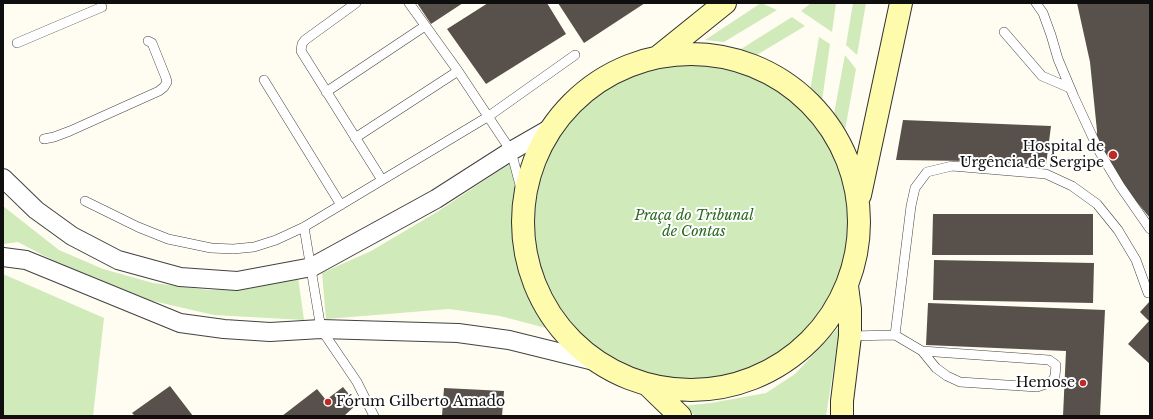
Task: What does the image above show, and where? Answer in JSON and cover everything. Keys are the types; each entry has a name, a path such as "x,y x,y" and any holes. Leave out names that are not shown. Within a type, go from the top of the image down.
{"street":[{"path":"659,56 725,3"},
{"path":"3,257 26,260 180,324 270,332 321,329 458,333 509,340 594,361 623,376 650,386 693,391 728,387 757,378 790,358 815,336 834,311 847,286 853,269 858,246 858,200 901,3"},
{"path":"594,361 564,334 550,314 534,284 526,259 523,234 527,184 533,164 541,146 552,128 572,103 591,86 612,73 629,65 659,56 688,53 710,54 763,69 798,91 825,118 848,160 858,200"},
{"path":"3,178 36,210 72,236 118,260 180,277 237,281 312,267 436,199 511,151 552,128"},
{"path":"842,416 842,401 850,336 850,309 847,286"},
{"path":"650,386 680,416"}],"lane":[{"path":"356,3 305,40 300,47 326,92 382,180"},
{"path":"409,3 458,71 511,151 525,204"},
{"path":"1036,3 1043,13 1052,34 1058,59 1099,151 1120,186 1150,229"},
{"path":"17,43 102,6"},
{"path":"326,92 425,26"},
{"path":"1004,32 1042,76 1070,88"},
{"path":"44,139 70,131 159,91 164,87 167,82 166,78 152,44 148,41"},
{"path":"85,201 138,227 168,239 211,248 233,249 254,247 276,240 304,227 341,205 489,116 575,55"},
{"path":"355,138 458,71"},
{"path":"264,80 341,205"},
{"path":"895,335 911,206 915,188 927,172 952,166 1046,174 1072,186 1097,204 1118,230 1136,260 1148,293"},
{"path":"304,227 312,267 321,329 357,382 374,416"},
{"path":"850,336 895,335 922,351 936,368 947,376 960,382 1037,387 1053,380 1055,376 1056,365 1050,360 922,351"}],"green space":[{"path":"761,3 777,10 724,42 705,40"},
{"path":"811,3 836,3 832,32 801,11"},
{"path":"853,3 866,3 857,55 846,45"},
{"path":"792,17 805,26 755,56 741,49"},
{"path":"819,37 830,44 822,101 810,91"},
{"path":"845,55 856,69 844,136 833,119"},
{"name":"Praça do Tribunal de Contas","path":"676,56 708,56 741,63 771,75 798,94 821,117 840,144 847,159 856,190 859,207 859,239 856,256 847,287 840,302 821,329 798,352 771,371 741,383 708,390 676,390 643,383 613,371 586,352 563,329 544,302 532,272 525,239 525,207 532,174 544,144 563,117 586,94 613,75 643,63"},
{"path":"517,159 515,214 518,270 554,330 500,316 449,309 326,319 322,273 371,251 437,212"},
{"path":"3,206 59,250 103,269 153,283 208,290 248,289 298,277 304,320 214,315 140,298 67,268 18,242 3,244"},
{"path":"3,274 104,318 93,416 3,416"},
{"path":"840,326 826,416 696,416 682,406 711,403 766,393 795,374"}],"building":[{"path":"417,3 463,3 431,24"},
{"path":"488,3 547,3 566,34 486,84 447,29"},
{"path":"558,3 645,3 584,43"},
{"path":"1077,3 1150,3 1150,218 1117,178 1096,141 1097,131 1090,62"},
{"path":"903,120 1051,126 1046,165 969,161 896,160"},
{"path":"933,214 1093,214 1093,255 932,255"},
{"path":"934,260 1094,263 1093,303 933,300"},
{"path":"1150,301 1150,364 1128,344 1149,321 1140,312"},
{"name":"Hemose","path":"928,303 1105,310 1100,416 1063,416 1066,351 926,345"},
{"path":"170,386 193,416 135,416 132,413"},
{"name":"Fórum Gilberto Amado","path":"343,387 357,404 344,416 282,416 317,389 326,400"},
{"path":"444,388 504,391 502,416 442,416"}],"place":[{"name":"Hospital de Urgência de Sergipe","path":"1113,155"},
{"name":"Hemose","path":"1083,383"},
{"name":"Fórum Gilberto Amado","path":"328,402"}]}
